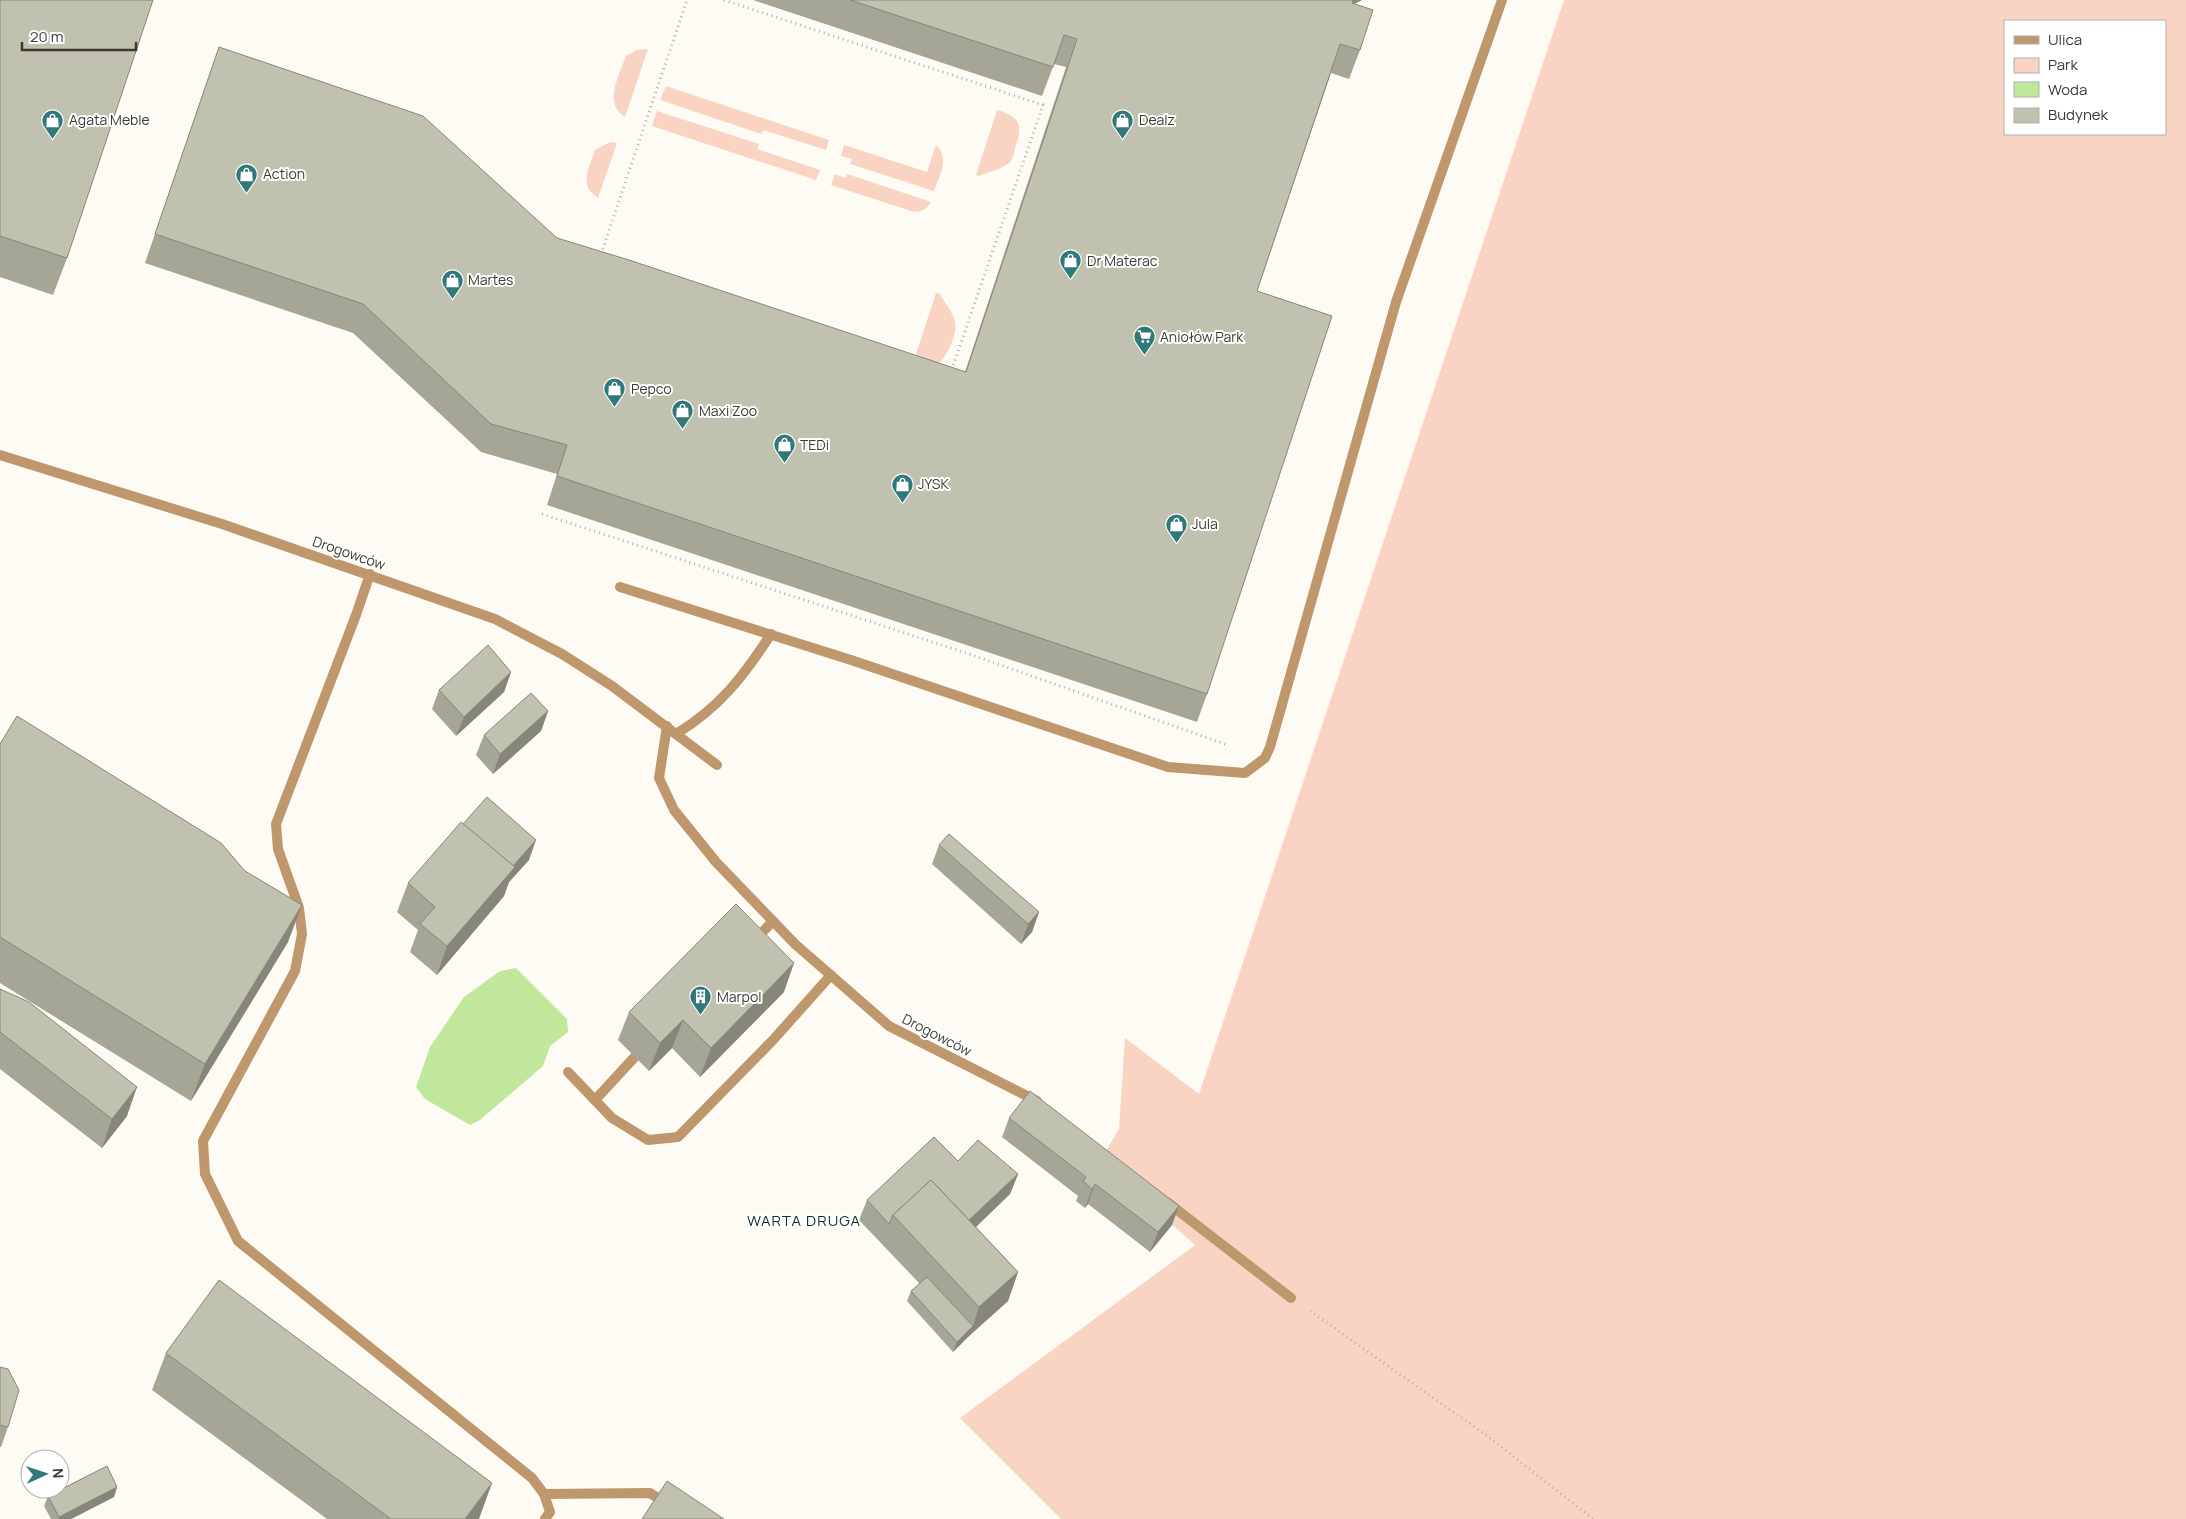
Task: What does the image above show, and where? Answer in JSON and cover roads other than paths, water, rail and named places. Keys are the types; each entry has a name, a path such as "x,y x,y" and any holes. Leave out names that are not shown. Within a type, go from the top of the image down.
{"street":[{"path":"620,586 771,634 1168,767 1245,773 1265,758 1270,747 1396,302 1502,0"},
{"name":"Drogowców","path":"0,455 222,524 495,619 562,654 612,686 717,765"},
{"path":"370,574 276,824 278,849 298,908 302,934 296,971 204,1141 205,1174 238,1241 532,1478 544,1494 550,1512 545,1519"},
{"path":"676,734 723,699 744,675 771,634"},
{"name":"Drogowców","path":"667,726 659,778 674,810 716,862 773,921 831,976 889,1026 1037,1101 1045,1107"},
{"path":"744,951 773,921"},
{"path":"568,1072 612,1118 648,1140 678,1137 773,1040 831,976"},
{"path":"595,1100 650,1041"},
{"path":"1160,1197 1291,1298"},
{"path":"544,1494 650,1494 675,1509"}],"water":[{"path":"516,968 567,1019 568,1032 550,1046 543,1066 480,1120 470,1125 425,1099 416,1087 430,1047 464,997 500,971"}],"place":[{"name":"Agata Meble","path":"53,139"},
{"name":"Dealz","path":"1123,139"},
{"name":"Action","path":"247,193"},
{"name":"Dr Materac","path":"1071,280"},
{"name":"Martes","path":"452,299"},
{"name":"Aniołów Park","path":"1144,356"},
{"name":"Pepco","path":"615,408"},
{"name":"Maxi Zoo","path":"683,430"},
{"name":"TEDi","path":"784,464"},
{"name":"JYSK","path":"902,503"},
{"name":"Jula","path":"1176,543"},
{"name":"Marpol","path":"701,1016"}],"district":[{"name":"WARTA DRUGA","path":"804,1221"}]}
